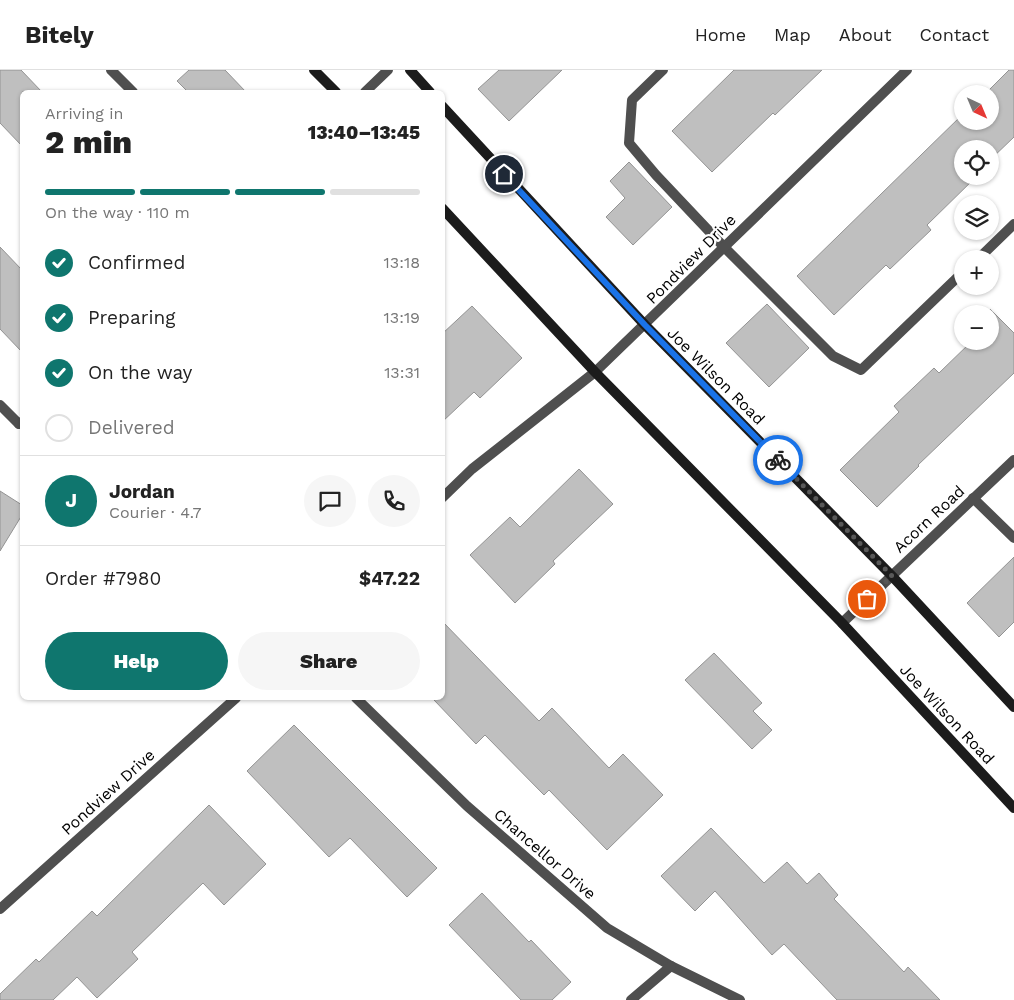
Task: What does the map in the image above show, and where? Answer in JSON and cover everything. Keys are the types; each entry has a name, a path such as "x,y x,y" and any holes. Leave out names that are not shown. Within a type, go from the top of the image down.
{"main road":[{"path":"314,70 334,90"},
{"path":"410,70 428,90"},
{"name":"Joe Wilson Road","path":"445,109 645,325 892,576 1014,707"},
{"name":"Joe Wilson Road","path":"445,211 596,372 842,623 1014,808"}],"street":[{"path":"111,70 131,90"},
{"path":"367,90 388,70"},
{"path":"663,70 632,100 629,143 656,175 724,247 834,356 861,370 954,281"},
{"name":"Pondview Drive","path":"445,495 472,469 596,372 907,70"},
{"path":"987,250 1014,224"},
{"path":"0,404 20,422"},
{"name":"Acorn Road","path":"842,623 1014,460"},
{"path":"973,498 1014,538"},
{"name":"Pondview Drive","path":"0,909 234,700"},
{"name":"Chancellor Drive","path":"358,700 467,806 607,928 671,966 740,1000"},
{"path":"631,1000 671,966"}],"building":[{"path":"0,70 21,70 40,90 20,90 20,144 0,123"},
{"path":"189,70 225,70 244,90 186,90 177,81"},
{"path":"499,70 562,70 509,121 478,89"},
{"path":"734,70 822,70 775,115 773,113 712,172 672,131"},
{"path":"1009,70 1014,70 1014,137 999,151 999,140 954,140 954,185 968,185 958,195 954,195 954,199 927,225 931,230 890,269 886,265 834,315 797,276 954,123 954,130 999,130 999,85 994,85"},
{"path":"629,162 672,207 633,245 606,217 625,198 610,181"},
{"path":"0,247 20,268 20,350 0,329"},
{"path":"767,304 809,348 769,387 726,343"},
{"path":"472,306 522,358 480,398 474,392 445,419 445,331"},
{"path":"999,318 1014,333 1014,373 877,507 840,470 899,412 894,406 934,368 939,373 963,350 999,350"},
{"path":"579,469 613,504 553,561 555,564 515,603 470,555 510,517 520,527"},
{"path":"0,491 20,504 20,518 0,551"},
{"path":"1014,557 1014,622 999,637 967,603"},
{"path":"445,624 539,721 552,708 609,768 623,754 663,795 607,850 549,790 544,795 485,735 476,744 434,700 445,700"},
{"path":"714,653 762,703 753,711 772,730 752,749 685,680"},
{"path":"294,725 437,868 407,897 350,838 329,857 247,771"},
{"path":"209,805 266,864 224,905 203,883 132,952 138,959 97,998 77,977 53,1000 0,1000 0,994 36,959 39,962 92,911 97,916"},
{"path":"711,828 764,883 787,862 807,884 819,873 838,895 834,899 904,972 908,967 940,1000 837,1000 784,944 772,955 715,891 695,911 661,876"},
{"path":"482,893 571,982 552,1000 521,1000 449,925"}],"way so far":[{"path":"778,460 892,576 867,599"}],"route":[{"path":"504,174 645,325 778,460"}]}
